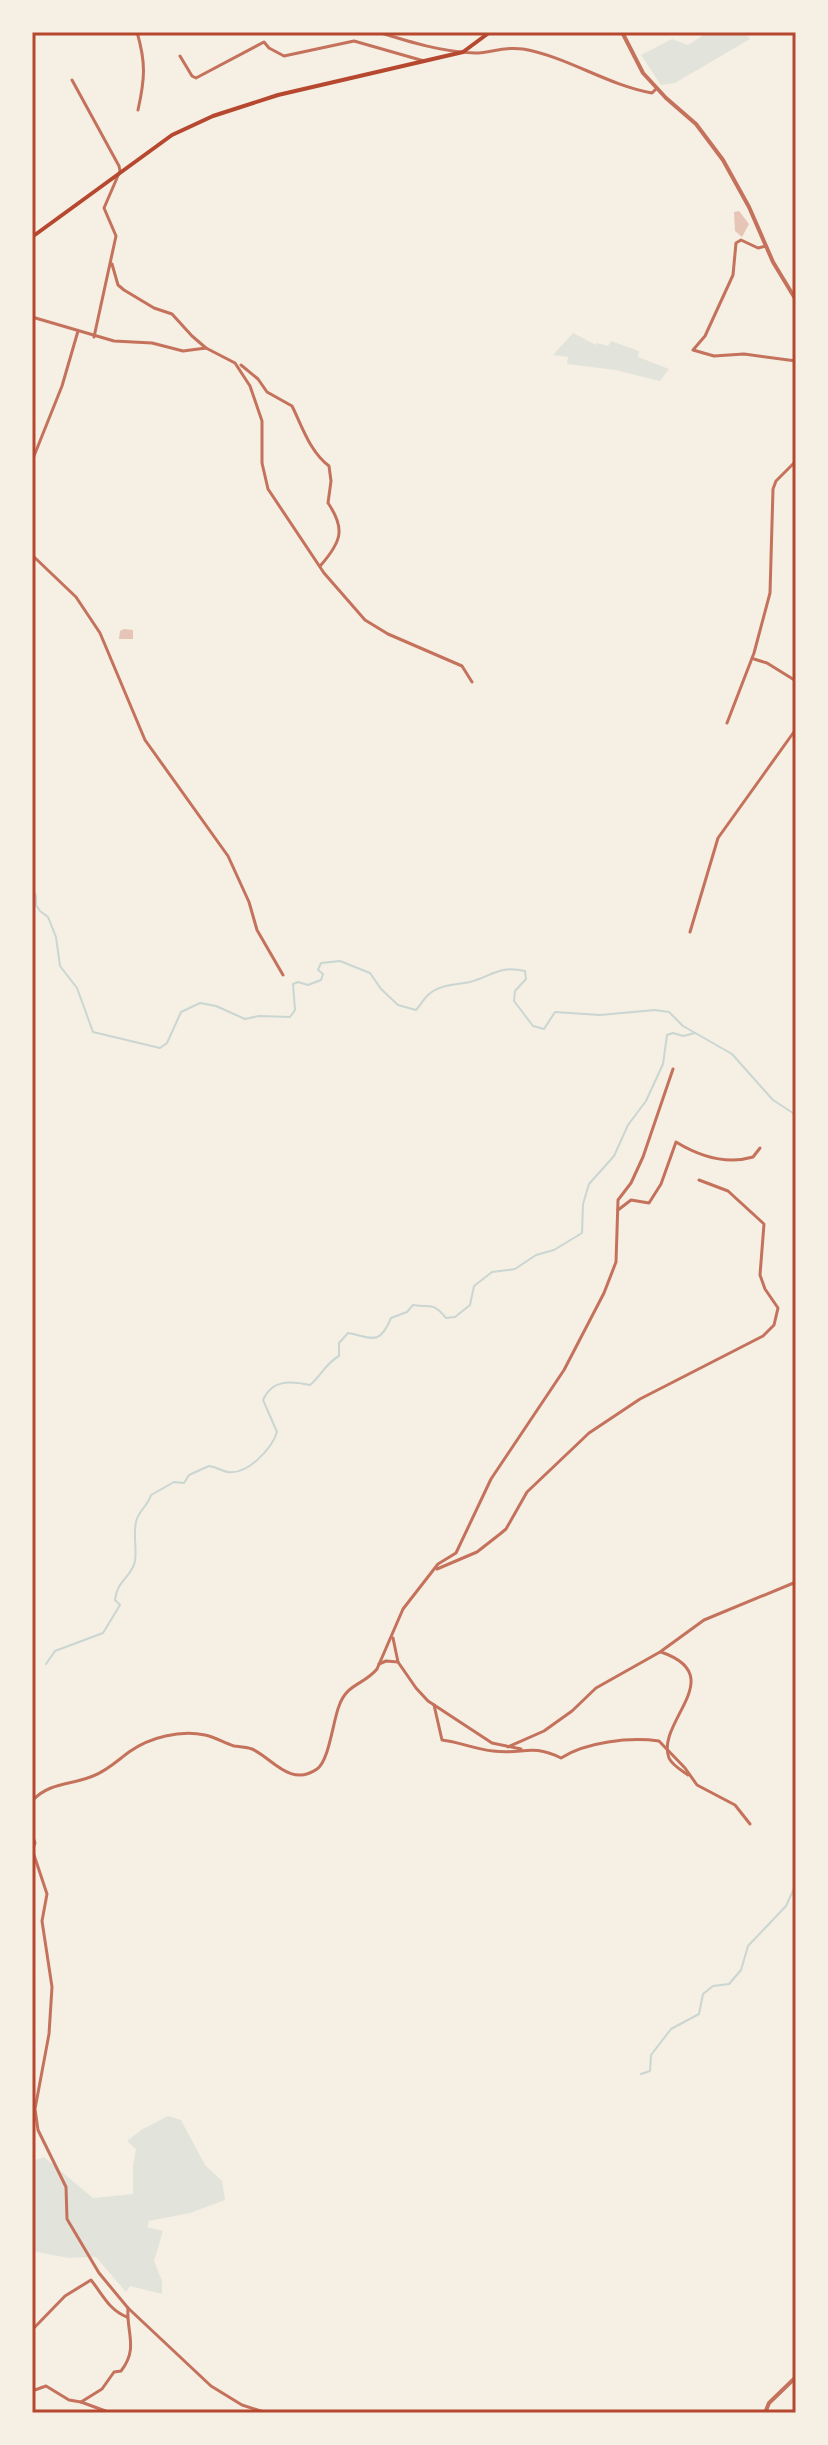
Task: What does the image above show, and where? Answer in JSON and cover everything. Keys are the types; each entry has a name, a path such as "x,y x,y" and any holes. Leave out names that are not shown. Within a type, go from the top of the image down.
{"main road":[{"path":"32,237 172,135 237,106 463,52 490,32"}],"street":[{"path":"137,32 144,55 145,76 138,110"},
{"path":"378,32 420,45 463,52 479,53 501,47 525,50 580,67 635,90 652,93 657,88"},
{"path":"622,32 643,73 706,136 723,160 773,262 796,300"},
{"path":"180,56 196,78 264,42 284,56 354,41 424,61"},
{"path":"72,80 120,171 104,208 115,232 94,337"},
{"path":"767,245 758,248 750,242 737,241 733,275 705,336 693,350 714,356 744,354 796,361"},
{"path":"111,261 118,285 124,290 154,308 172,314 206,348 235,363 250,386 262,421 262,463 268,489 320,566 365,620 388,634 462,666 472,682"},
{"path":"32,317 94,337 152,343 183,351 206,348"},
{"path":"32,461 62,386 78,331"},
{"path":"241,365 258,379 267,392 292,406 300,428 319,457 329,466 331,481 328,503 338,518 340,534 320,566"},
{"path":"727,723 752,660 770,593 773,489 776,481 796,461"},
{"path":"32,555 76,597 100,633 145,740 228,856 249,902 257,930 283,975"},
{"path":"752,660 767,663 796,681"},
{"path":"690,932 718,838 796,729"},
{"path":"32,1801 44,1790 96,1776 133,1749 178,1734 208,1736 256,1751 286,1772 310,1773 323,1764 339,1704 353,1685 372,1676 403,1609 433,1570 456,1553 491,1479 564,1370 604,1293 616,1262 618,1200 631,1183 643,1157 673,1069"},
{"path":"618,1210 631,1200 649,1203 661,1184 676,1142 697,1155 734,1160 753,1157 760,1148"},
{"path":"433,1570 477,1552 506,1529 527,1492 573,1446 599,1426 640,1399 763,1336 774,1325 778,1308 760,1275 764,1224 740,1199 699,1180"},
{"path":"508,1747 544,1731 572,1711 596,1688 660,1652 704,1620 796,1582"},
{"path":"392,1635 398,1662 416,1688 434,1705 492,1743 523,1750 539,1749 561,1758 603,1741 655,1740 662,1742 669,1750"},
{"path":"660,1652 685,1663 689,1669 689,1690 670,1736 671,1761 697,1785 735,1805 750,1824"},
{"path":"379,1664 398,1662"},
{"path":"434,1705 442,1740 490,1751 515,1753 523,1750"},
{"path":"32,1834 35,1843 32,1850 47,1894 42,1921 52,1987 49,2034 35,2109 38,2130 66,2187 67,2219 92,2263 128,2308 211,2386 242,2405 267,2413"},
{"path":"32,2330 65,2296 91,2280 106,2303 116,2313 127,2317"},
{"path":"81,2402 102,2389 114,2372 121,2371 126,2364 132,2336 128,2308"},
{"path":"765,2413 769,2403 796,2377"},
{"path":"32,2391 46,2386 69,2400 111,2413"}],"shaded area":[{"path":"708,32 745,32 750,39 675,83 661,85 641,55 672,39 688,45"},
{"path":"573,333 596,345 608,346 611,341 639,351 638,357 669,369 660,381 615,370 567,364 568,357 553,355"},
{"path":"168,2116 181,2120 205,2165 222,2181 225,2200 190,2213 149,2221 147,2227 163,2231 154,2261 162,2281 162,2294 130,2286 126,2292 96,2257 68,2258 32,2251 32,2217 35,2218 35,2211 32,2161 44,2157 93,2198 133,2194 136,2149 127,2141"}],"building":[{"path":"739,211 749,224 742,237 735,231 734,212"},
{"path":"133,630 133,639 119,639 120,631"}],"waterway":[{"path":"32,887 36,905 48,917 56,937 60,966 77,988 93,1032 160,1048 167,1043 181,1012 200,1003 216,1006 245,1019 290,1017 295,1010 293,984 308,985 321,980 323,974 318,970 321,963 340,961 370,973 398,1005 416,1010 428,995 438,989 502,970 525,971 526,979 515,991 514,1001 533,1026 544,1029 555,1012 600,1015 655,1010 669,1012 683,1026 732,1054 773,1100 796,1115"},
{"path":"46,1664 55,1651 103,1633 120,1605 115,1600 116,1593 135,1561 136,1522 151,1495 174,1482 184,1483 189,1475 209,1466 236,1472 251,1465 265,1452 277,1432 263,1400 271,1388 289,1382 310,1385 339,1356 339,1343 348,1333 378,1337 391,1318 407,1312 413,1305 432,1307 446,1318 455,1317 470,1305 474,1286 492,1272 515,1269 582,1233 583,1204 589,1184 614,1156 628,1125 646,1101 663,1064 667,1035 695,1033"},
{"path":"641,2074 650,2071 651,2055 671,2029 699,2014 703,1994 713,1986 729,1984 741,1970 748,1946 786,1906 796,1884"}]}
